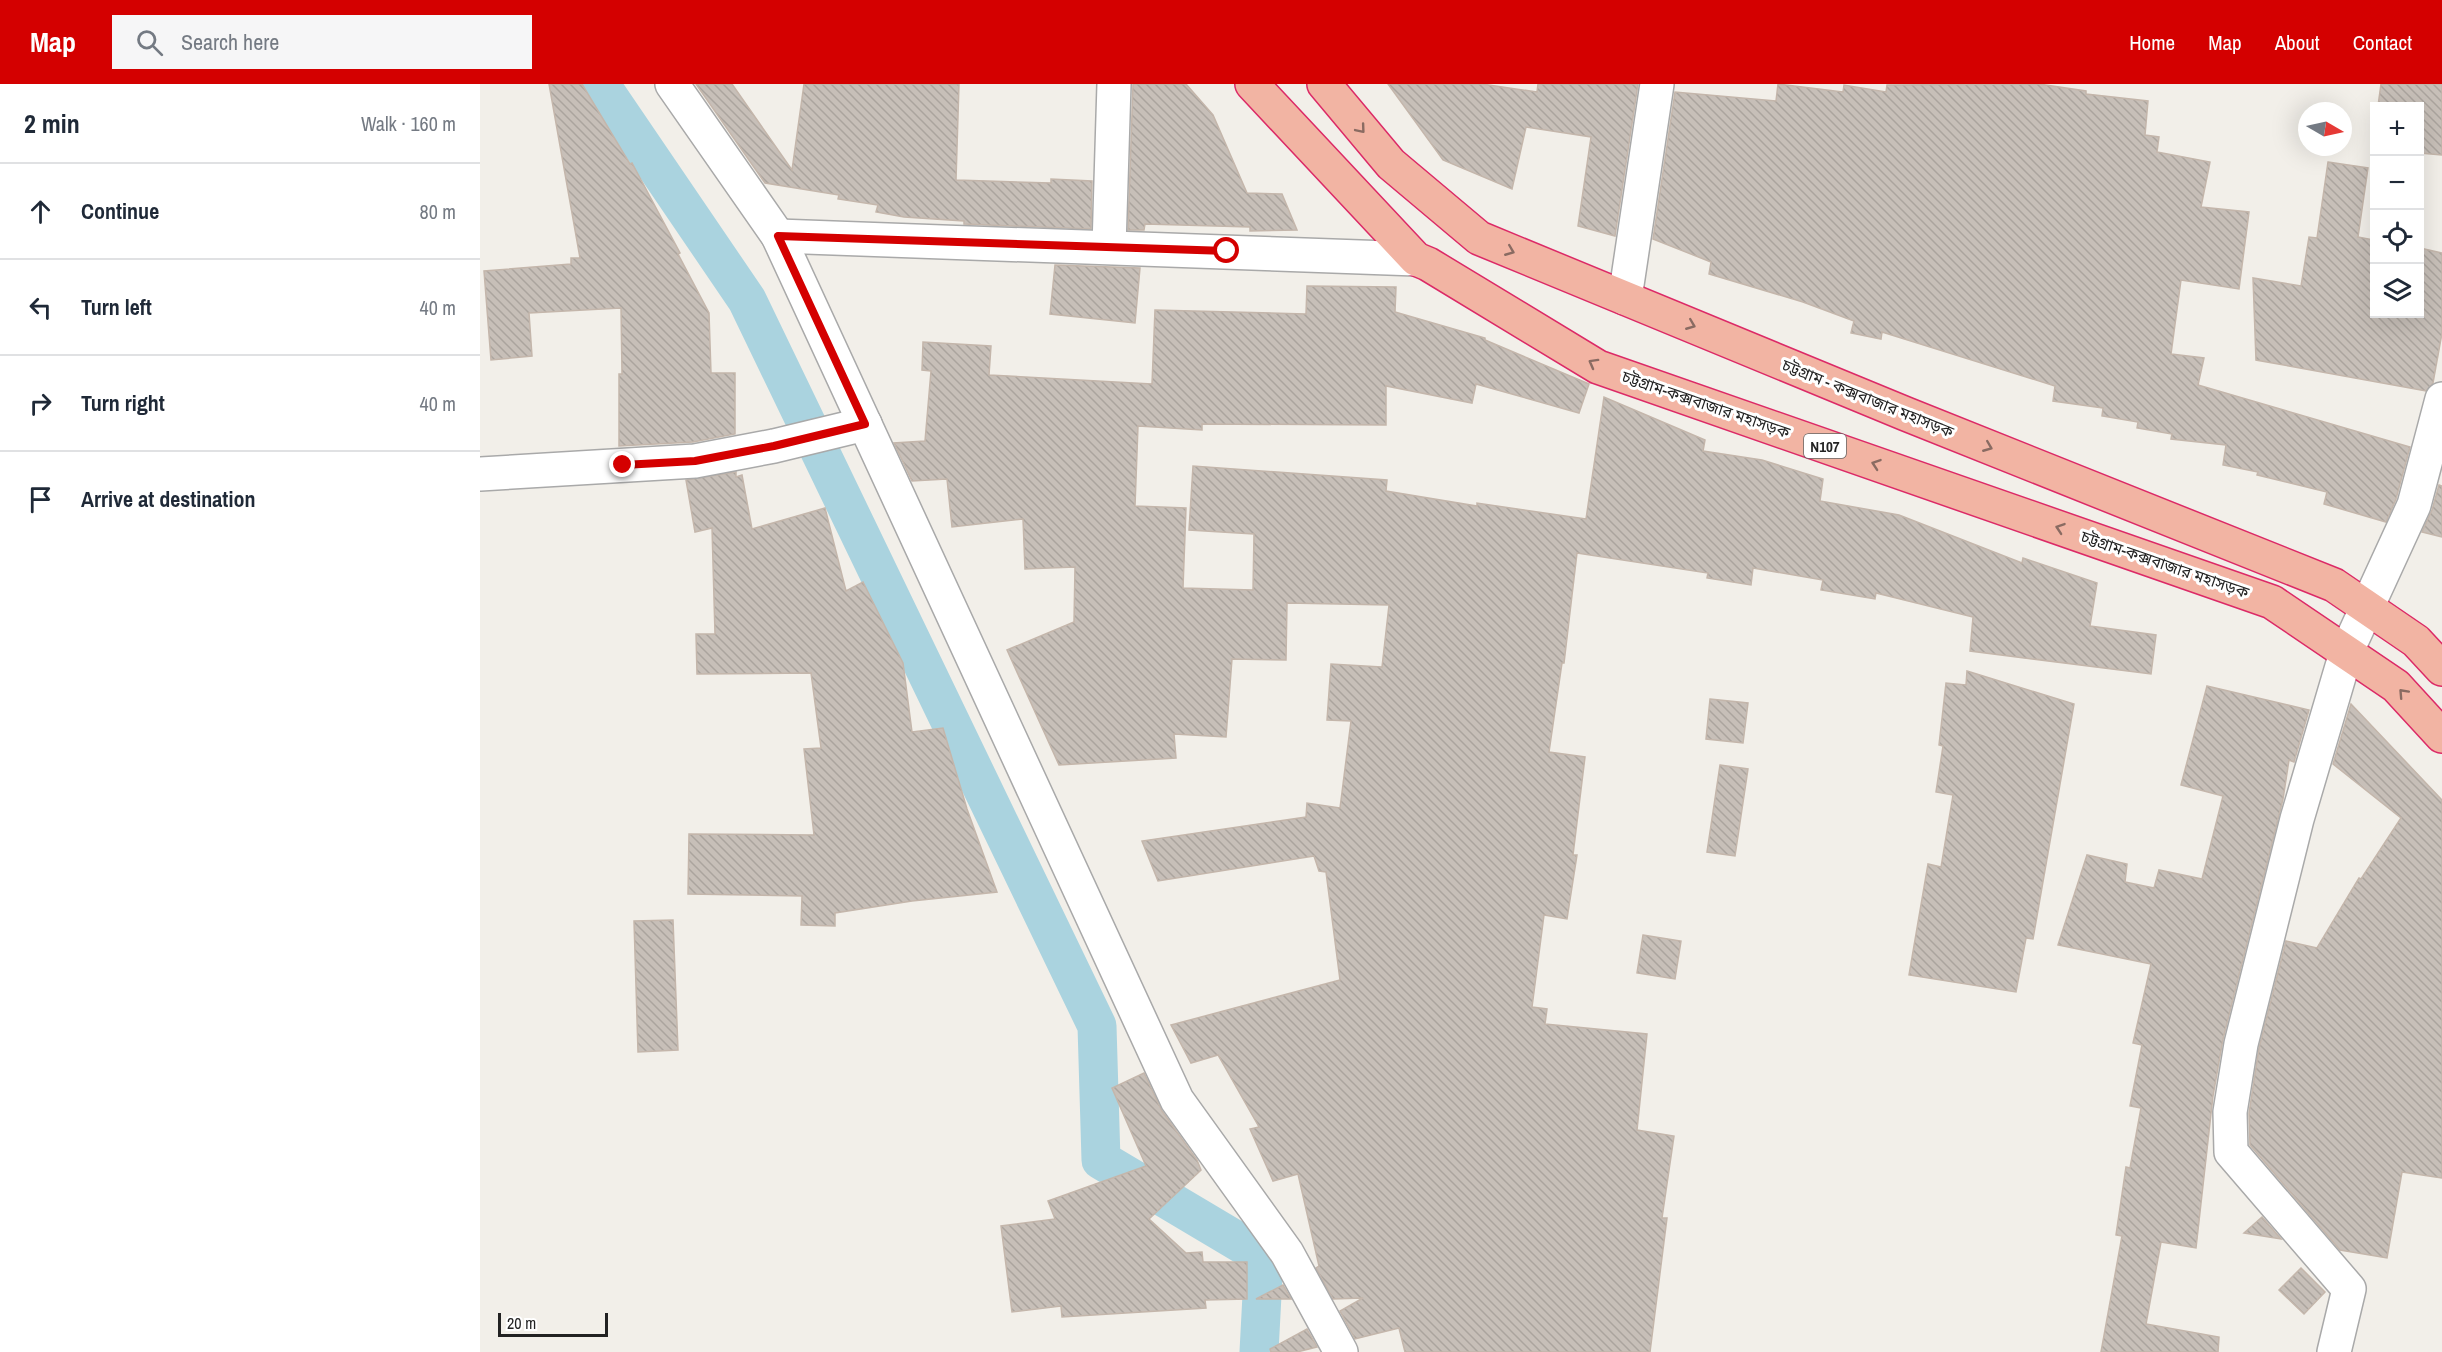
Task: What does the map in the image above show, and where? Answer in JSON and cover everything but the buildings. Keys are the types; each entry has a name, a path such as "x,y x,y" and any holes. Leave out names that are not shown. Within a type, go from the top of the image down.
{"highway":[{"name":"চট্টগ্রাম-কক্সবাজার মহাসড়ক","path":"1252,84 1416,259 1428,264 1598,367 2272,602 2397,686 2442,736"},
{"name":"চট্টগ্রাম - কক্সবাজার মহাসড়ক","path":"1324,84 1391,164 1479,238 1917,418 2334,585 2416,641 2442,669"}],"street":[{"path":"672,84 778,236 1177,1100 1287,1253 1341,1352"},
{"path":"1109,247 1114,84"},
{"path":"1625,298 1657,84"},
{"path":"778,236 1416,259"},
{"path":"2334,1352 2349,1289 2231,1152 2230,1112 2241,1044 2296,819 2346,653 2414,505 2442,399"},
{"path":"480,474 695,461 774,446 865,424"}],"waterway":[{"path":"600,84 747,300 1097,1026 1101,1160 1264,1257 1259,1352"}],"route":[{"path":"623,465 695,461 774,446 865,424 778,236 1227,251"}]}
